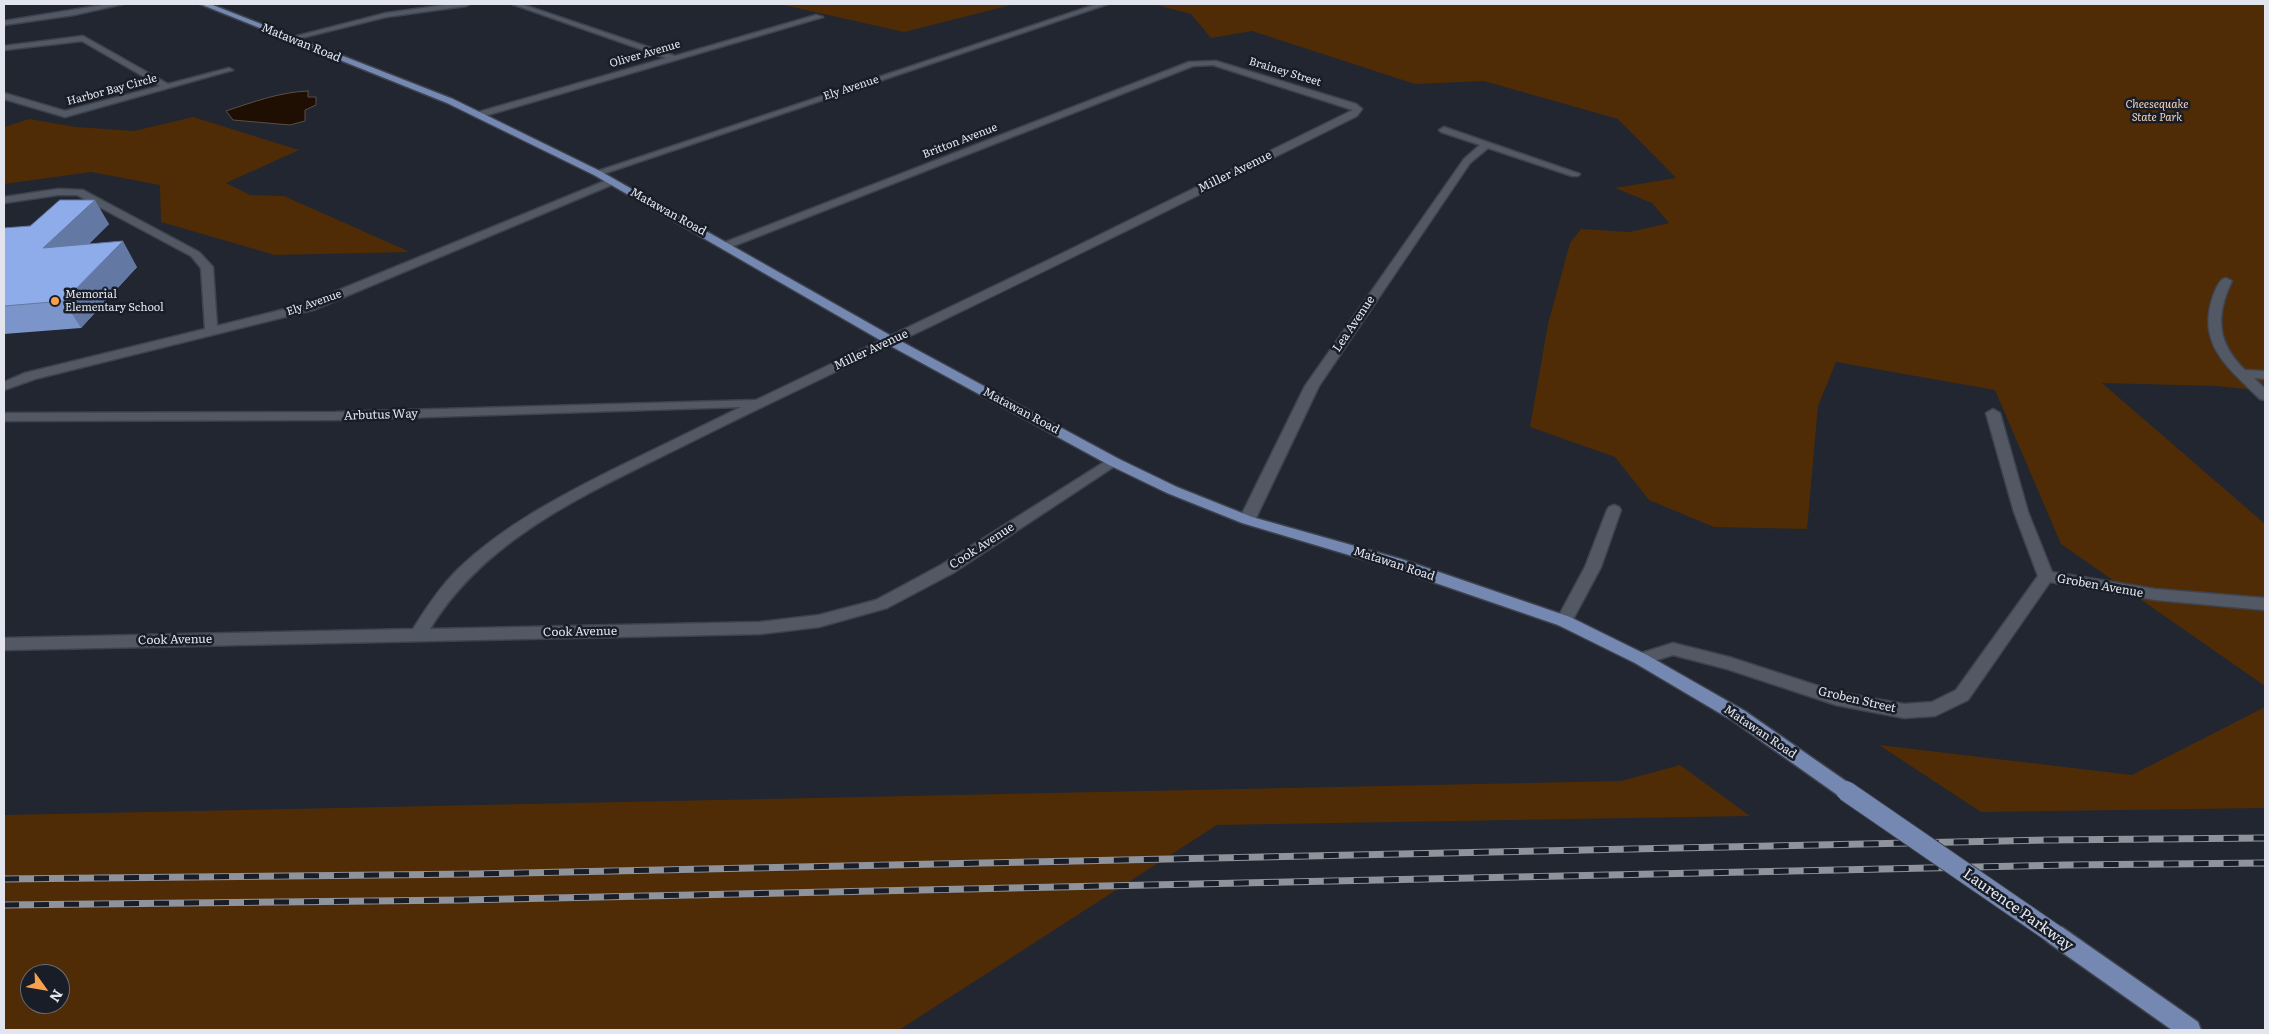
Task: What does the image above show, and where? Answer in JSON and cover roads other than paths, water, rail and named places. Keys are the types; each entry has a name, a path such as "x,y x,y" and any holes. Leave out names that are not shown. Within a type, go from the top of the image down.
{"main road":[{"name":"Matawan Road","path":"204,4 450,101 597,173 727,245 891,341 1114,462 1172,490 1247,520 1394,563 1564,621 1641,658 1739,716 1846,791"},
{"name":"Laurence Parkway","path":"1846,791 2190,1030"}],"street":[{"path":"4,18 95,4"},
{"path":"4,23 74,13 119,4"},
{"path":"289,39 386,15 466,4"},
{"path":"515,4 672,58"},
{"name":"Ely Avenue","path":"597,173 1104,4"},
{"name":"Oliver Avenue","path":"478,115 819,17"},
{"name":"Harbor Bay Circle","path":"4,48 83,38 168,87"},
{"name":"Brainey Street","path":"1203,62 1222,66 1358,109"},
{"name":"Britton Avenue","path":"727,245 1192,64 1203,62"},
{"name":"Harbor Bay Circle","path":"4,96 65,114 229,70"},
{"name":"Miller Avenue","path":"418,635 427,618 457,579 495,546 575,495 758,403 891,341 1354,114 1358,109"},
{"path":"1444,130 1574,174"},
{"name":"Lea Avenue","path":"1247,520 1312,386 1467,161 1486,144"},
{"name":"Ely Avenue","path":"4,386 30,376 309,307 612,181"},
{"path":"4,200 58,192 79,192 195,254 207,267 211,332"},
{"path":"2226,281 2220,292 2216,309 2215,330 2222,352 2265,396"},
{"path":"2244,374 2265,375"},
{"name":"Arbutus Way","path":"4,417 336,416 758,403"},
{"name":"Groben Avenue","path":"1993,413 2021,512 2046,576 2125,592 2230,603 2265,604"},
{"name":"Cook Avenue","path":"4,644 760,628 819,621 881,604 947,569 1114,462"},
{"path":"1564,621 1579,599 1602,549 1614,510"},
{"name":"Groben Street","path":"1641,658 1673,649 1730,662 1836,698 1904,711 1935,709 1962,694 2046,576"}],"railway":[{"path":"4,879 474,874 2048,840 2265,838"},
{"path":"4,905 462,900 2066,865 2265,863"}],"place":[{"name":"Memorial Elementary School","path":"55,301"}],"park label":[{"name":"Cheesequake State Park","path":"2157,111"}]}
